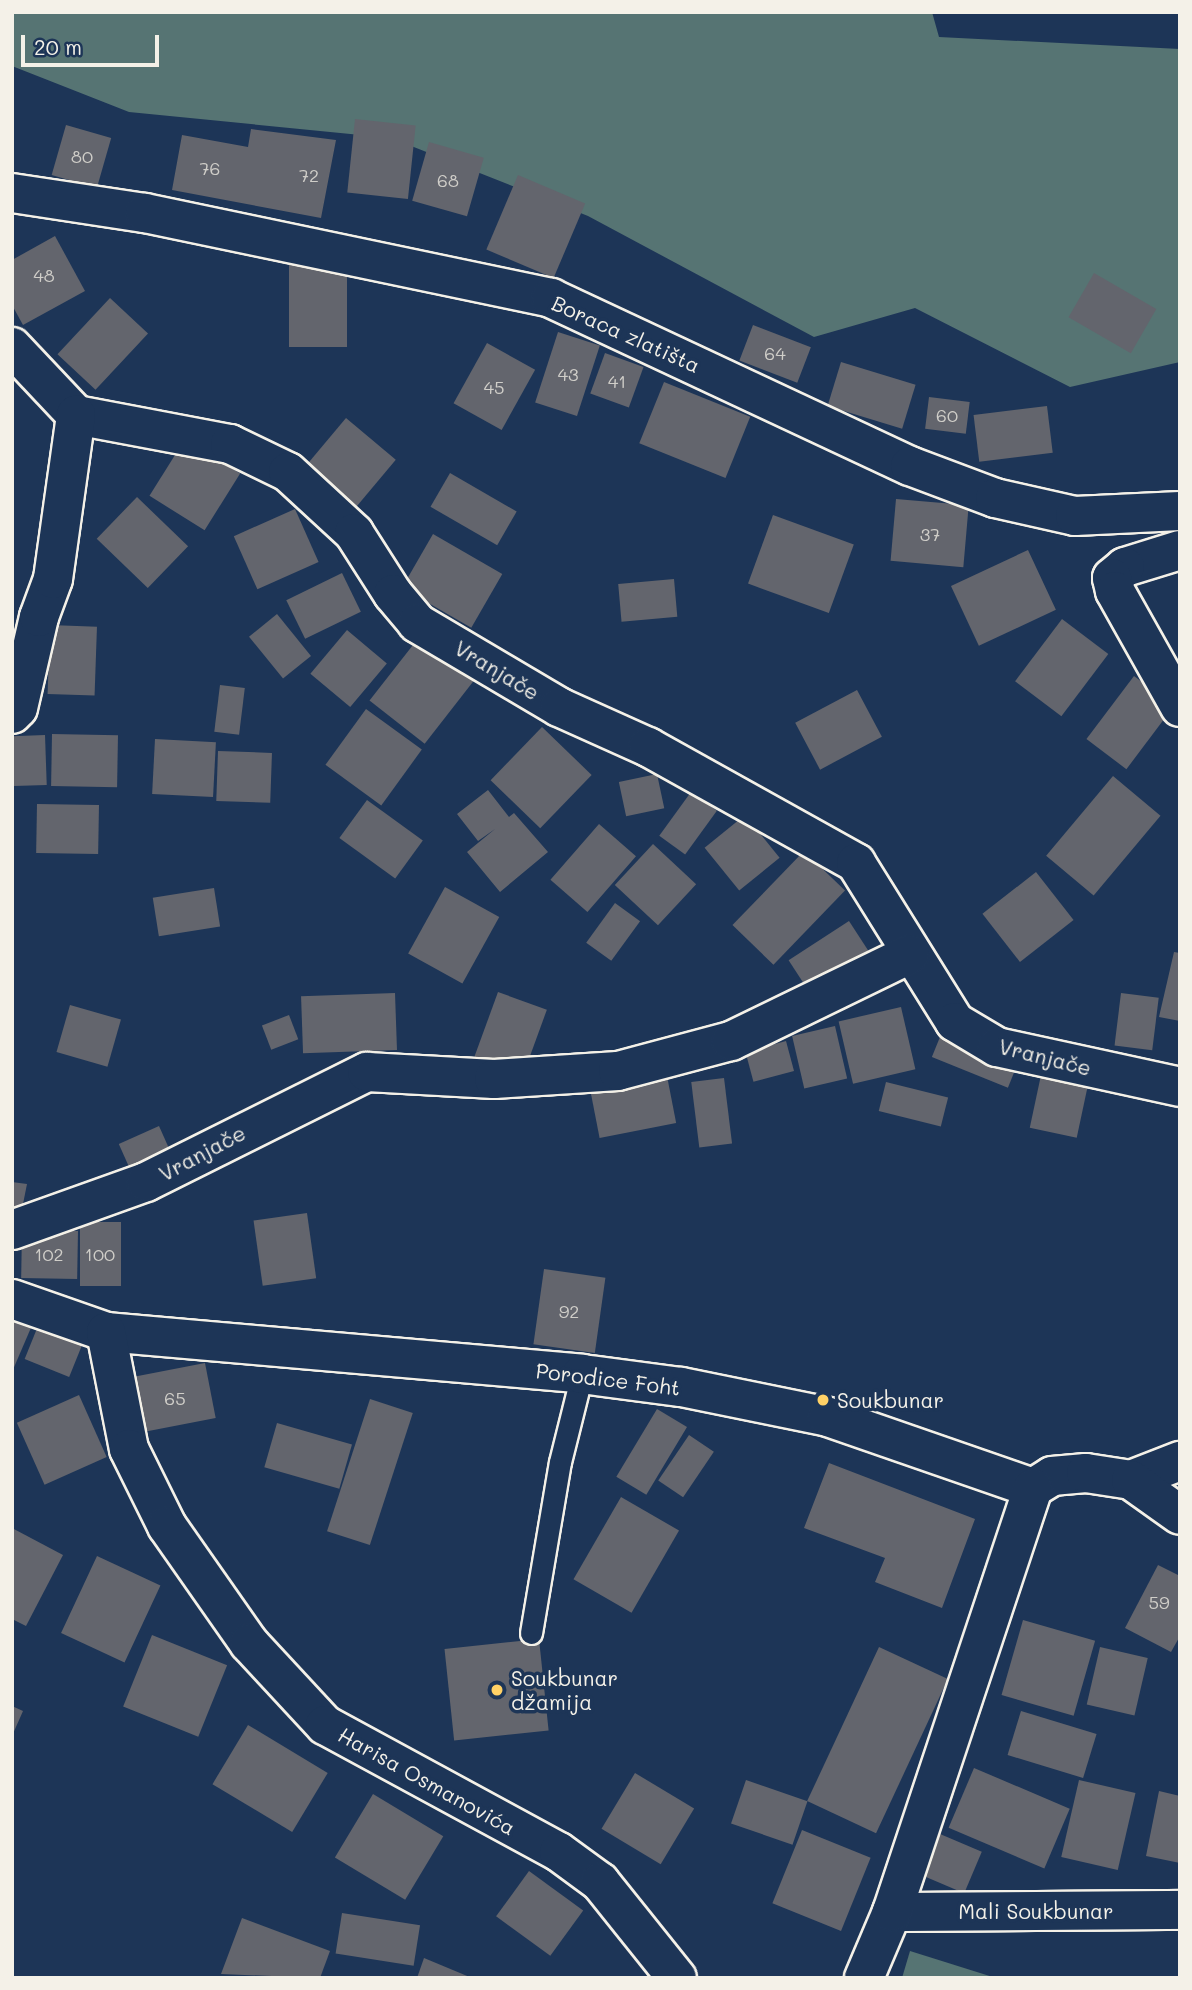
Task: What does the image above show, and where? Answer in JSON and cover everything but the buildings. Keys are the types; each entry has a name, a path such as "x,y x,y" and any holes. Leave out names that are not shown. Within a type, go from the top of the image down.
{"street":[{"name":"Boraca zlatišta","path":"12,193 145,213 551,298 910,466 995,498 1075,516 1180,511"},
{"path":"12,347 76,415 53,579 38,617 18,708 12,714"},
{"name":"Vranjače","path":"76,415 230,444 288,472 354,533 393,594 417,623 559,707 648,747 856,863 875,888 910,954 955,1022 997,1047 1180,1087"},
{"path":"1180,550 1125,567 1112,578 1115,591 1180,707"},
{"name":"Vranjače","path":"12,1230 146,1182 367,1072 494,1079 618,1071 731,1041 910,954"},
{"name":"Porodice Foht","path":"12,1299 106,1332 582,1374 681,1387 828,1417 1033,1488"},
{"name":"Harisa Osmanovića","path":"106,1332 129,1449 167,1526 249,1643 324,1725 559,1852 600,1882 677,1978"},
{"path":"1131,1480 1180,1461"},
{"path":"864,1978 892,1912 1033,1488 1052,1476 1086,1473 1131,1480 1180,1516"},
{"name":"Mali Soukbunar","path":"892,1912 1180,1910"}],"lane":[{"path":"531,1633 561,1462 582,1374"}],"green space":[{"path":"12,12 932,12 939,37 1180,49 1180,362 1070,387 915,308 814,337 588,216 391,138 129,112 12,66"},
{"path":"910,1951 996,1978 902,1978"}],"place":[{"name":"Soukbunar","path":"823,1400"},
{"name":"Soukbunar džamija","path":"497,1690"}]}
